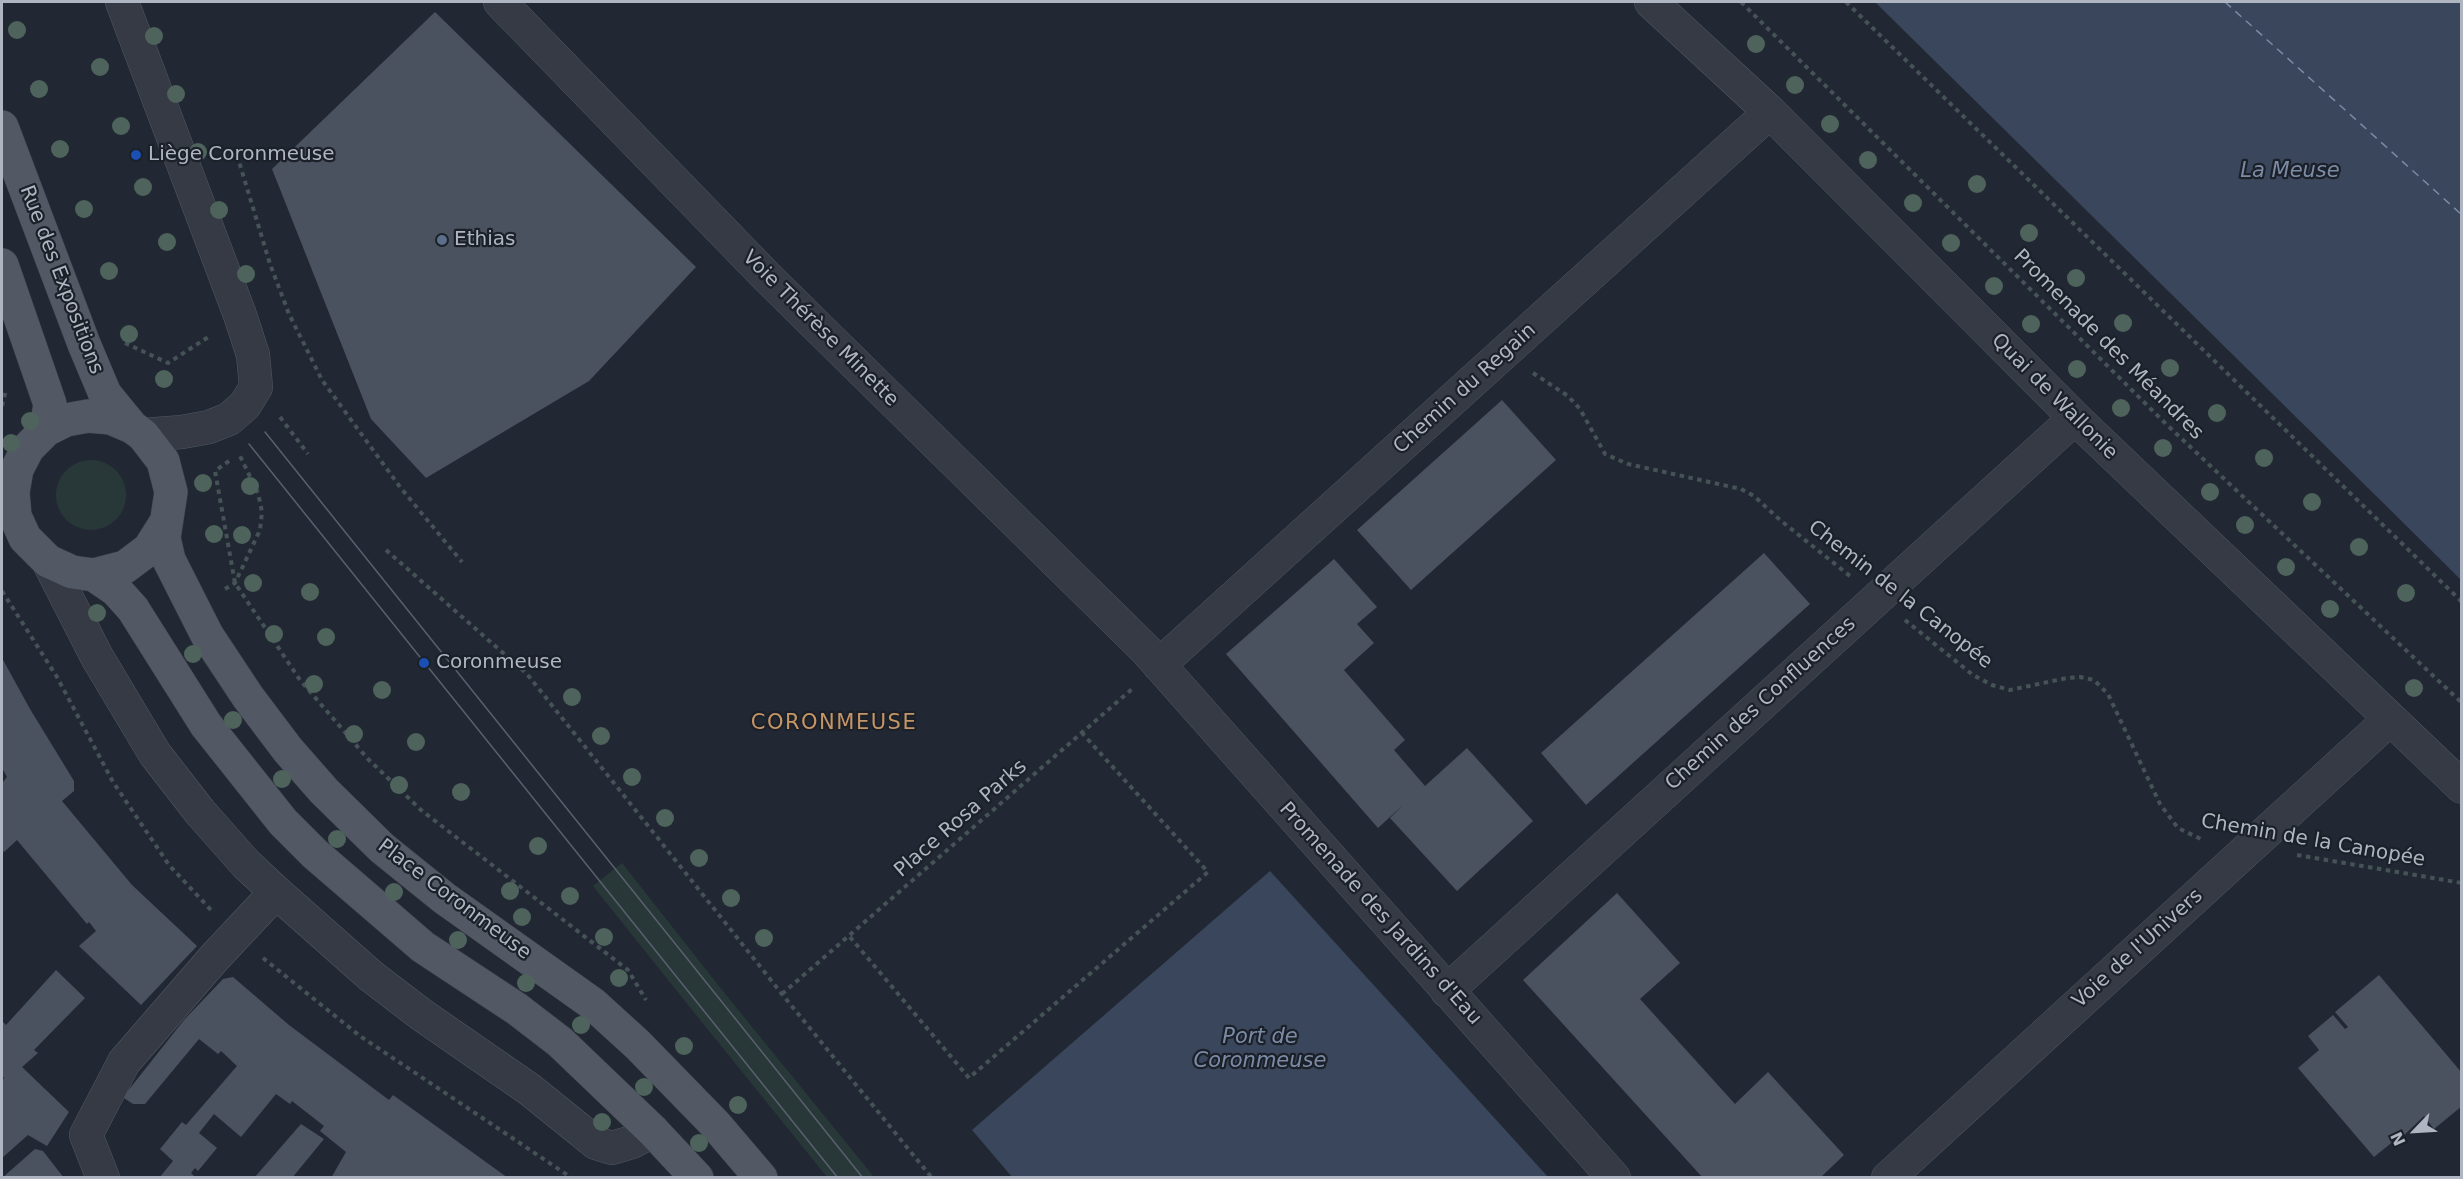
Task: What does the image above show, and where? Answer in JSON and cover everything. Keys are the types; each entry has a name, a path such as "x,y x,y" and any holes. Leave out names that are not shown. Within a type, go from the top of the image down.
{"main road":[{"name":"Rue des Expositions","path":"2,127 105,394 137,431"},
{"path":"2,265 50,404 25,447"},
{"path":"25,447 66,420 88,416 111,418 137,431"},
{"name":"Place Coronmeuse","path":"137,431 163,461 171,492 164,538 169,560 207,635 248,697 288,750 324,791 382,848 444,898 593,1004 638,1045 715,1124 761,1178"},
{"name":"Place Coronmeuse","path":"25,447 17,469 13,492 14,533 48,561 72,572 94,575 124,567 149,549 166,522"},
{"name":"Place Coronmeuse","path":"94,575 116,590 133,609 206,725 283,822 315,854 423,947 517,1009 560,1042 653,1131 697,1178"}],"street":[{"path":"122,2 240,315 253,355 256,387 245,405 229,419 209,427 182,432 137,431"},
{"name":"Voie Thérèse Minette","path":"500,2 768,278 1153,658"},
{"name":"Quai de Wallonie","path":"1652,2 1770,112 2075,418 2462,788"},
{"name":"Chemin du Regain","path":"1153,658 1503,355 1770,112"},
{"name":"Chemin des Confluences","path":"1447,991 2075,418"},
{"name":"Place Coronmeuse","path":"48,561 97,657 155,754 200,812 246,864 380,983 422,1016 528,1089 596,1143 612,1148 632,1142 653,1131"},
{"name":"Promenade des Jardins d'Eau","path":"1153,658 1614,1178"},
{"name":"Voie de l'Univers","path":"1888,1178 2389,720"},
{"path":"103,1178 86,1135 118,1072 207,965 276,892"}],"path":[{"name":"Promenade des Méandres","path":"1741,2 2166,424 2462,703"},
{"path":"1846,2 2462,602"},
{"path":"237,154 270,264 289,314 322,380 400,487 462,562"},
{"path":"84,344 109,335 168,363 214,333"},
{"name":"Chemin de la Canopée","path":"1503,355 1568,396 1580,409 1605,454 1628,464 1741,489 1754,496 1780,520 1973,675 1992,685 2010,690 2067,678 2080,677 2094,680 2108,694 2160,804 2178,828 2197,839 2462,883"},
{"path":"256,387 308,454"},
{"path":"273,426 281,419"},
{"path":"244,449 215,471 235,583 300,680 368,759 421,810 628,970 649,1005"},
{"path":"235,583 260,530 262,512 258,494 238,453"},
{"path":"386,550 526,674 932,1178"},
{"name":"Place Rosa Parks","path":"782,994 1082,733 1153,658"},
{"path":"850,937 969,1078 1208,872 1082,733"}],"shaded area":[{"path":"91,460 104,463 116,470 123,482 126,495 123,508 116,520 104,527 91,530 78,527 66,520 59,508 56,495 59,482 66,470 78,463"},
{"path":"622,863 874,1177 827,1177 693,1011 593,886"}],"water":[{"name":"La Meuse","path":"1875,2 2461,2 2461,580 2439,558"},
{"name":"Port de Coronmeuse","path":"1270,871 1548,1177 1012,1177 972,1130"}],"building":[{"path":"435,12 696,267 589,381 426,478 371,419 272,169"},
{"path":"1502,400 1556,460 1411,590 1357,530"},
{"path":"1764,553 1810,604 1586,805 1541,753"},
{"path":"1334,559 1377,607 1357,624 1374,643 1344,670 1405,740 1394,750 1425,786 1467,748 1533,821 1457,891 1390,818 1403,805 1378,828 1226,654"},
{"path":"2,658 74,781 74,791 62,801 132,885 197,946 141,1005 79,946 96,931 89,922 87,924 17,840 4,852 2,849 2,783 7,777 2,768"},
{"path":"1617,893 1680,963 1640,999 1735,1104 1768,1072 1844,1155 1820,1178 1703,1178 1523,980"},
{"path":"56,970 85,998 34,1050 38,1053 22,1067 69,1112 47,1146 28,1135 2,1158 2,1081 4,1078 2,1076 2,1021 6,1025"},
{"path":"2379,975 2462,1073 2462,1106 2434,1129 2424,1116 2397,1142 2395,1140 2374,1157 2298,1068 2319,1050 2308,1036 2333,1015 2345,1029 2348,1027 2335,1012"},
{"path":"233,977 289,1025 389,1100 393,1095 508,1178 331,1178 346,1152 320,1131 324,1126 292,1101 290,1104 276,1094 241,1137 214,1114 199,1133 217,1148 198,1171 195,1168 191,1173 196,1178 159,1178 173,1161 160,1149 182,1122 186,1125 237,1066 221,1051 218,1054 199,1039 145,1104 133,1104 124,1098 184,1020 223,979"},
{"path":"301,1124 324,1139 292,1178 254,1178"},
{"path":"35,1149 43,1151 64,1178 2,1178"}],"ferry route":[{"path":"2225,2 2462,215"}],"tram line":[{"path":"265,432 863,1178"},
{"path":"249,444 838,1178"}],"place":[{"name":"Liège Coronmeuse","path":"136,155"},
{"name":"Ethias","path":"442,240"},
{"name":"Coronmeuse","path":"424,663"}],"district":[{"name":"CORONMEUSE","path":"834,724"}]}
